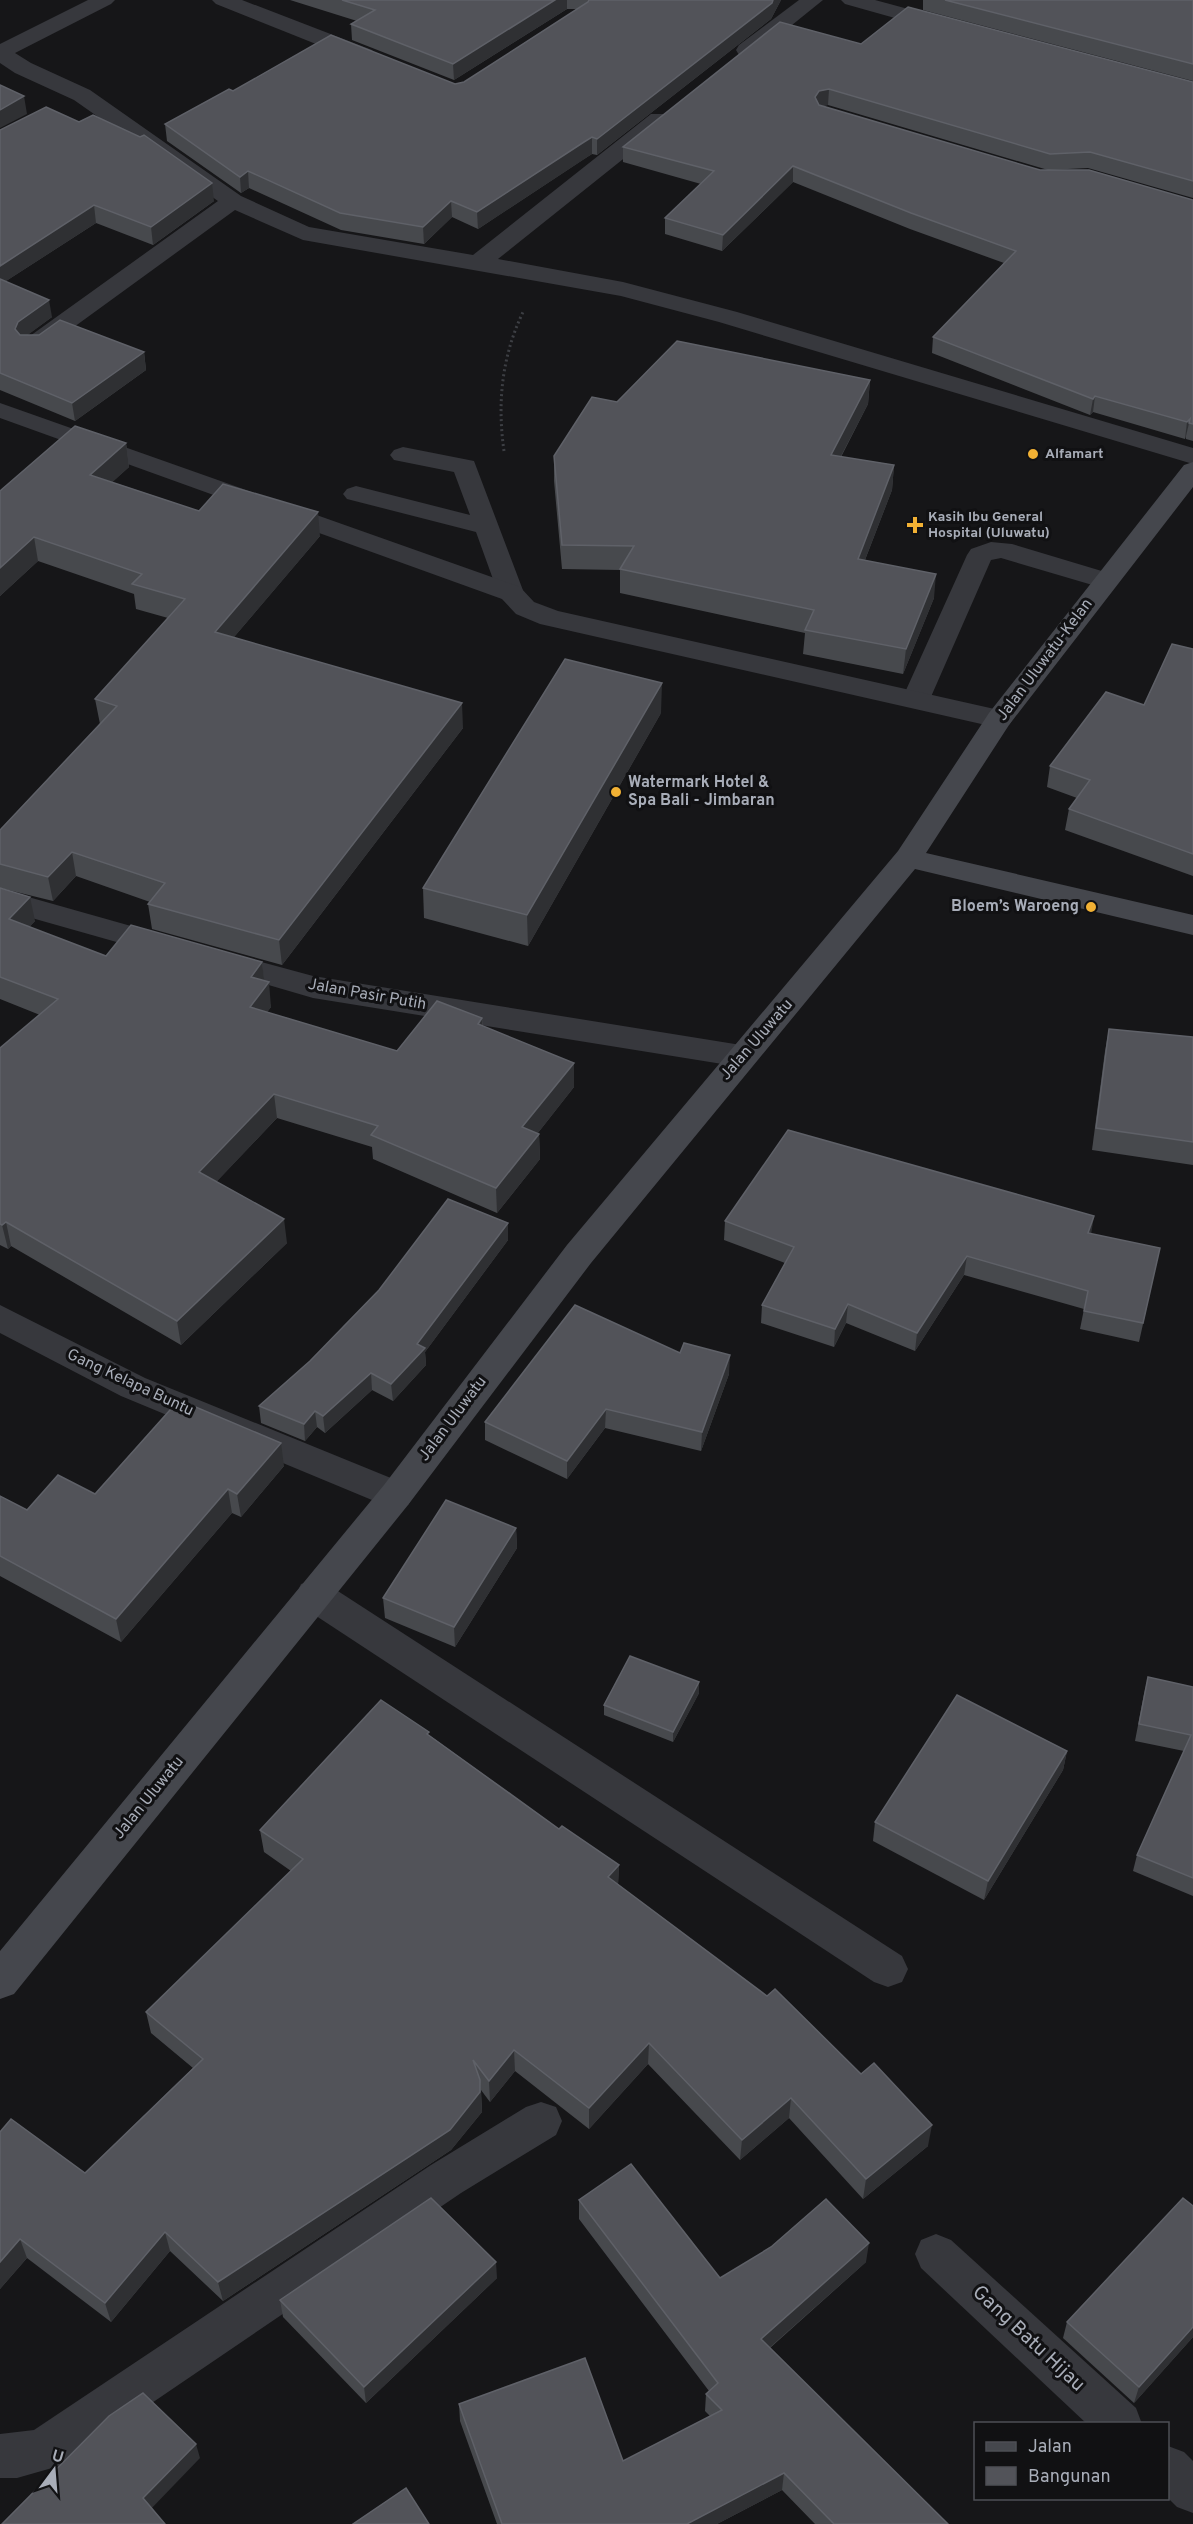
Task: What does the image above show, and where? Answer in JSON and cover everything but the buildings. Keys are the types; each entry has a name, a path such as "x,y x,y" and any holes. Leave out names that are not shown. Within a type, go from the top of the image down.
{"street":[{"path":"104,0 0,53 232,201 290,228 323,238 623,289 728,317 1193,456"},
{"path":"224,0 378,61"},
{"path":"727,66 812,0"},
{"path":"852,0 905,7 965,31"},
{"path":"477,264 680,103"},
{"path":"32,346 232,201"},
{"path":"0,410 511,593"},
{"path":"403,455 465,466 511,593 525,608 550,618 999,719"},
{"name":"Jalan Uluwatu-Kelan","path":"908,858 999,719 1193,470"},
{"path":"356,494 487,527"},
{"path":"916,699 980,555 991,550 1003,550 1106,581"},
{"path":"908,858 1193,925"},
{"name":"Jalan Uluwatu","path":"0,1981 396,1495 579,1254 741,1056 908,858"},
{"name":"Jalan Pasir Putih","path":"0,899 313,987 741,1056"},
{"name":"Gang Kelapa Buntu","path":"0,1318 134,1387 396,1495"},
{"path":"314,1594 888,1969"},
{"path":"0,2456 17,2456 43,2450 446,2179 541,2121"},
{"name":"Gang Batu Hijau","path":"936,2254 1118,2422"},
{"path":"1169,2470 1193,2491"}],"path":[{"path":"506,460 501,437 501,394 506,358 515,325 544,274"}],"place":[{"name":"Alfamart","path":"1033,454"},
{"name":"Kasih Ibu General Hospital (Uluwatu)","path":"915,525"},
{"name":"Watermark Hotel & Spa Bali - Jimbaran","path":"616,792"},
{"name":"Bloem’s Waroeng","path":"1091,907"}]}
